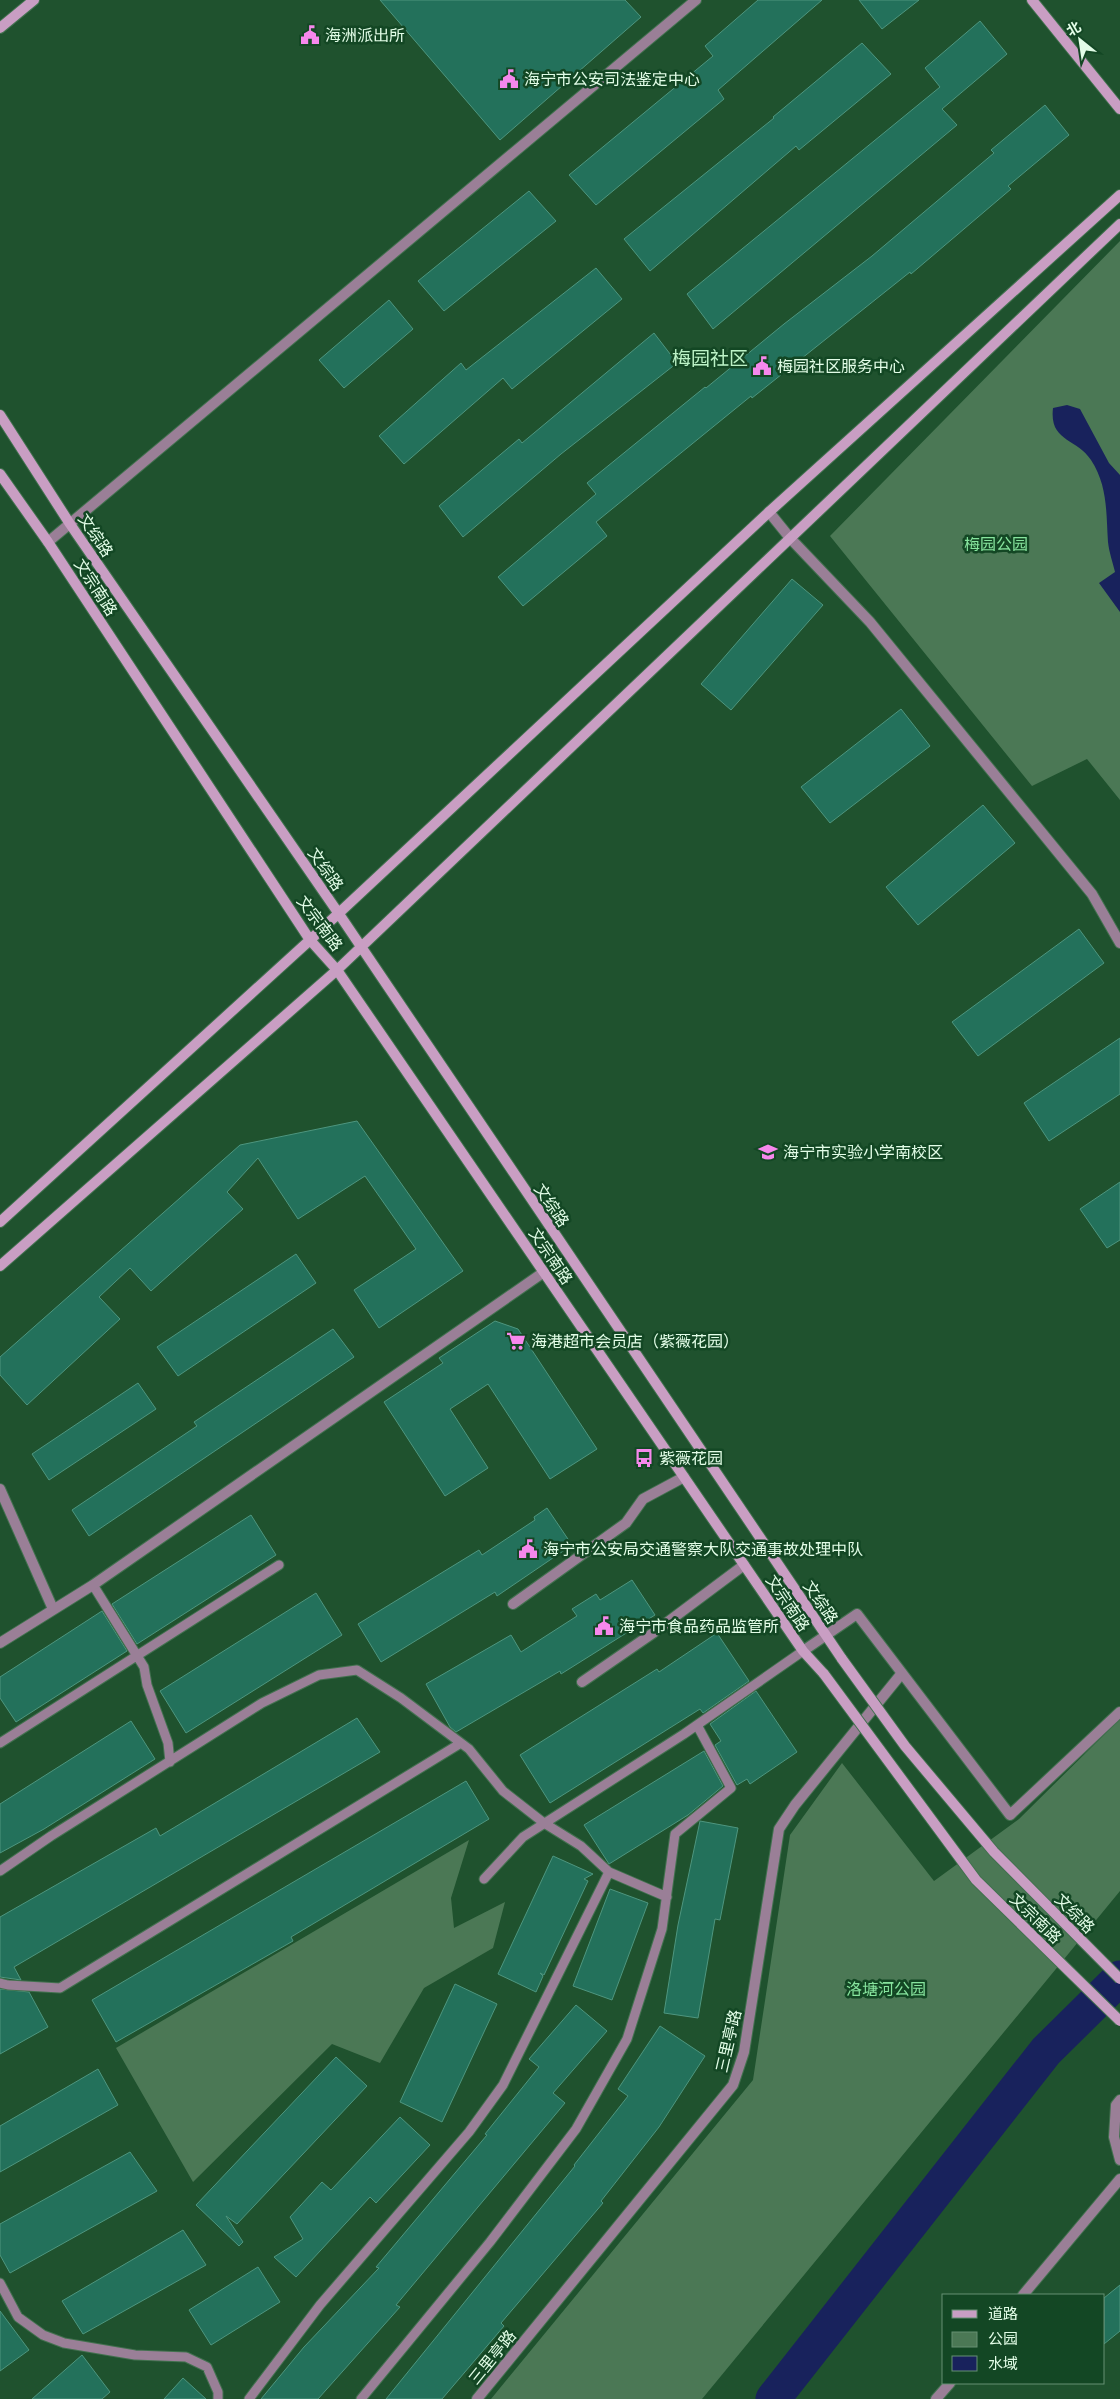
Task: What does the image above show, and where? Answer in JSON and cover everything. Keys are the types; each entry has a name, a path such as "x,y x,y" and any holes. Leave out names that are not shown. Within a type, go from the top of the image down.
{"main road":[{"path":"0,28 34,0"},
{"path":"1032,0 1120,110"},
{"path":"0,1222 339,914 769,512 1120,195"},
{"path":"0,1266 361,948 1120,224"},
{"name":"文综路","path":"0,415 70,524 339,914 842,1660 905,1746 994,1852 1120,1979"},
{"name":"文宗南路","path":"0,474 48,542 310,940 337,970 803,1651 824,1674 976,1880 1120,2021"}],"street":[{"path":"48,542 696,0"},
{"path":"769,512 790,538 870,622 1086,886 1120,943"},
{"path":"0,1643 92,1585 544,1272"},
{"path":"513,1604 626,1523 642,1499 684,1477"},
{"path":"0,1489 53,1608"},
{"path":"582,1682 653,1633 744,1565"},
{"path":"803,1651 857,1614 1010,1815 1120,1712"},
{"name":"三里亭路","path":"476,2399 733,2085 744,2052 779,1829 795,1805 902,1673"},
{"path":"1120,2100 1116,2104 1114,2137 1120,2160"},
{"path":"1024,2294 1120,2179"},
{"path":"936,2399 949,2384"}],"lane":[{"path":"0,1743 279,1565"},
{"path":"92,1585 144,1667 147,1685 168,1743 170,1762"},
{"path":"484,1879 523,1837 697,1725 803,1651"},
{"path":"0,1871 51,1836 262,1703 319,1676 357,1670 401,1698 469,1749 503,1791 544,1823 581,1846 609,1872 667,1897"},
{"path":"361,2399 490,2242 576,2129 627,2039 662,1929 675,1834 731,1788 697,1725"},
{"path":"0,1982 8,1985 60,1988 461,1743"},
{"path":"249,2399 320,2306 468,2132 503,2085 609,1872"},
{"path":"0,2283 18,2317 43,2335 64,2343 135,2355 186,2358 207,2367 218,2392 218,2399"}],"green space":[{"name":"梅园公园","path":"1120,241 1120,800 1087,759 1032,786 830,536"},
{"name":"洛塘河公园","path":"1120,1719 1120,1891 702,2399 491,2399 753,2080 790,1835 842,1763 934,1881 1019,1819"},
{"path":"469,1840 451,1898 454,1928 505,1902 493,1948 424,1988 380,2063 332,2044 193,2182 116,2048"}],"water":[{"path":"1067,405 1080,409 1109,463 1120,475 1120,612 1099,583 1115,572 1109,546 1105,500 1101,480 1097,470 1085,453 1060,434 1055,427 1053,408"}],"building":[{"name":"海宁市公安司法鉴定中心","path":"380,0 625,0 641,17 500,140"},
{"path":"758,0 822,0 718,90 724,99 596,205 569,175 713,56 705,46"},
{"path":"859,0 919,0 882,29"},
{"path":"980,21 1007,54 942,109 957,125 713,329 687,294 940,87 925,68"},
{"path":"862,43 891,74 799,150 796,146 650,271 624,239 774,118"},
{"path":"1045,105 1069,135 1008,186 1011,189 911,274 910,272 752,398 751,396 596,522 607,536 523,606 498,577 596,494 587,483 784,324 872,256 994,153 991,150"},
{"path":"529,191 556,221 444,311 418,281"},
{"path":"596,268 622,299 512,389 503,378 404,464 379,436 461,363 466,370"},
{"path":"389,300 413,329 344,388 319,360"},
{"path":"654,333 677,363 561,454 463,537 439,506 519,439 522,443"},
{"path":"792,579 823,605 731,710 701,684"},
{"path":"901,709 930,746 830,823 801,787"},
{"path":"983,805 1015,843 918,925 886,887"},
{"path":"1079,929 1104,963 978,1056 952,1022"},
{"path":"1120,1038 1120,1094 1049,1141 1024,1103"},
{"path":"357,1121 463,1271 379,1328 354,1290 416,1249 365,1176 298,1219 258,1158 227,1192 243,1209 151,1291 130,1268 99,1297 120,1319 27,1405 0,1375 0,1357 240,1145"},
{"path":"1120,1182 1120,1240 1107,1248 1080,1209"},
{"path":"296,1254 316,1283 178,1376 157,1347"},
{"path":"495,1321 518,1329 597,1449 550,1479 488,1384 450,1409 488,1468 445,1496 384,1402 443,1363 439,1358"},
{"path":"333,1329 354,1357 89,1536 72,1510 197,1426 194,1422"},
{"path":"138,1383 156,1409 49,1480 32,1454"},
{"path":"547,1508 572,1545 497,1596 495,1592 381,1662 358,1624 479,1550 482,1555 535,1520 534,1517"},
{"path":"251,1515 276,1555 137,1644 112,1604"},
{"path":"632,1580 655,1615 561,1674 560,1671 456,1732 450,1727 426,1684 511,1635 521,1652 577,1616 572,1609 596,1594 600,1600"},
{"path":"316,1593 342,1635 186,1733 160,1691"},
{"path":"102,1611 127,1651 16,1722 0,1698 0,1677"},
{"path":"717,1633 749,1681 703,1713 700,1709 550,1803 520,1755 657,1669 659,1672"},
{"path":"756,1691 797,1752 750,1784 747,1779 737,1785 715,1745 721,1741 710,1724"},
{"path":"357,1718 380,1752 14,1967 21,1980 0,1977 0,1917 156,1828 160,1836"},
{"path":"131,1721 155,1759 44,1829 0,1853 0,1804"},
{"path":"704,1751 723,1786 688,1815 609,1864 584,1825"},
{"path":"466,1781 489,1819 291,1937 293,1941 116,2042 92,2000"},
{"path":"700,1821 738,1828 720,1920 715,1919 698,2018 664,2013 678,1925"},
{"path":"553,1856 593,1874 584,1879 588,1881 544,1975 540,1973 543,1976 536,1992 498,1974"},
{"path":"610,1889 648,1903 612,2000 573,1986"},
{"path":"455,1984 497,2004 442,2122 400,2102"},
{"path":"0,1989 29,1992 48,2027 0,2054"},
{"path":"576,2005 607,2031 553,2093 565,2103 396,2305 400,2307 318,2399 261,2399 304,2347 379,2268 376,2267 487,2135 485,2134 539,2067 529,2059"},
{"path":"660,2026 705,2056 659,2127 601,2201 603,2203 501,2323 504,2326 442,2399 386,2399 575,2166 628,2096 618,2089"},
{"path":"336,2057 367,2086 237,2224 226,2216 243,2242 239,2246 196,2205"},
{"path":"98,2069 118,2105 0,2172 0,2126"},
{"path":"400,2117 430,2145 376,2203 370,2197 296,2277 274,2257 303,2239 290,2217 322,2182 331,2190"},
{"path":"130,2152 157,2191 10,2273 0,2255 0,2224"},
{"path":"183,2230 206,2265 83,2334 62,2301"},
{"path":"258,2267 280,2302 211,2345 189,2310"},
{"path":"1120,2285 1120,2331 1105,2343 1105,2297"},
{"path":"0,2311 29,2350 0,2371"},
{"path":"82,2355 110,2392 102,2399 32,2399"},
{"path":"183,2378 206,2399 164,2399"}],"waterway":[{"path":"773,2399 1046,2051 1120,1978"}],"place":[{"name":"海洲派出所","path":"310,35"},
{"name":"海宁市公安司法鉴定中心","path":"509,79"},
{"name":"梅园社区服务中心","path":"762,366"},
{"name":"海宁市实验小学南校区","path":"768,1152"},
{"name":"海港超市会员店（紫薇花园）","path":"516,1341"},
{"name":"紫薇花园","path":"644,1458"},
{"name":"海宁市公安局交通警察大队交通事故处理中队","path":"528,1549"},
{"name":"海宁市食品药品监管所","path":"604,1626"}],"district":[{"name":"梅园社区","path":"710,358"}]}
